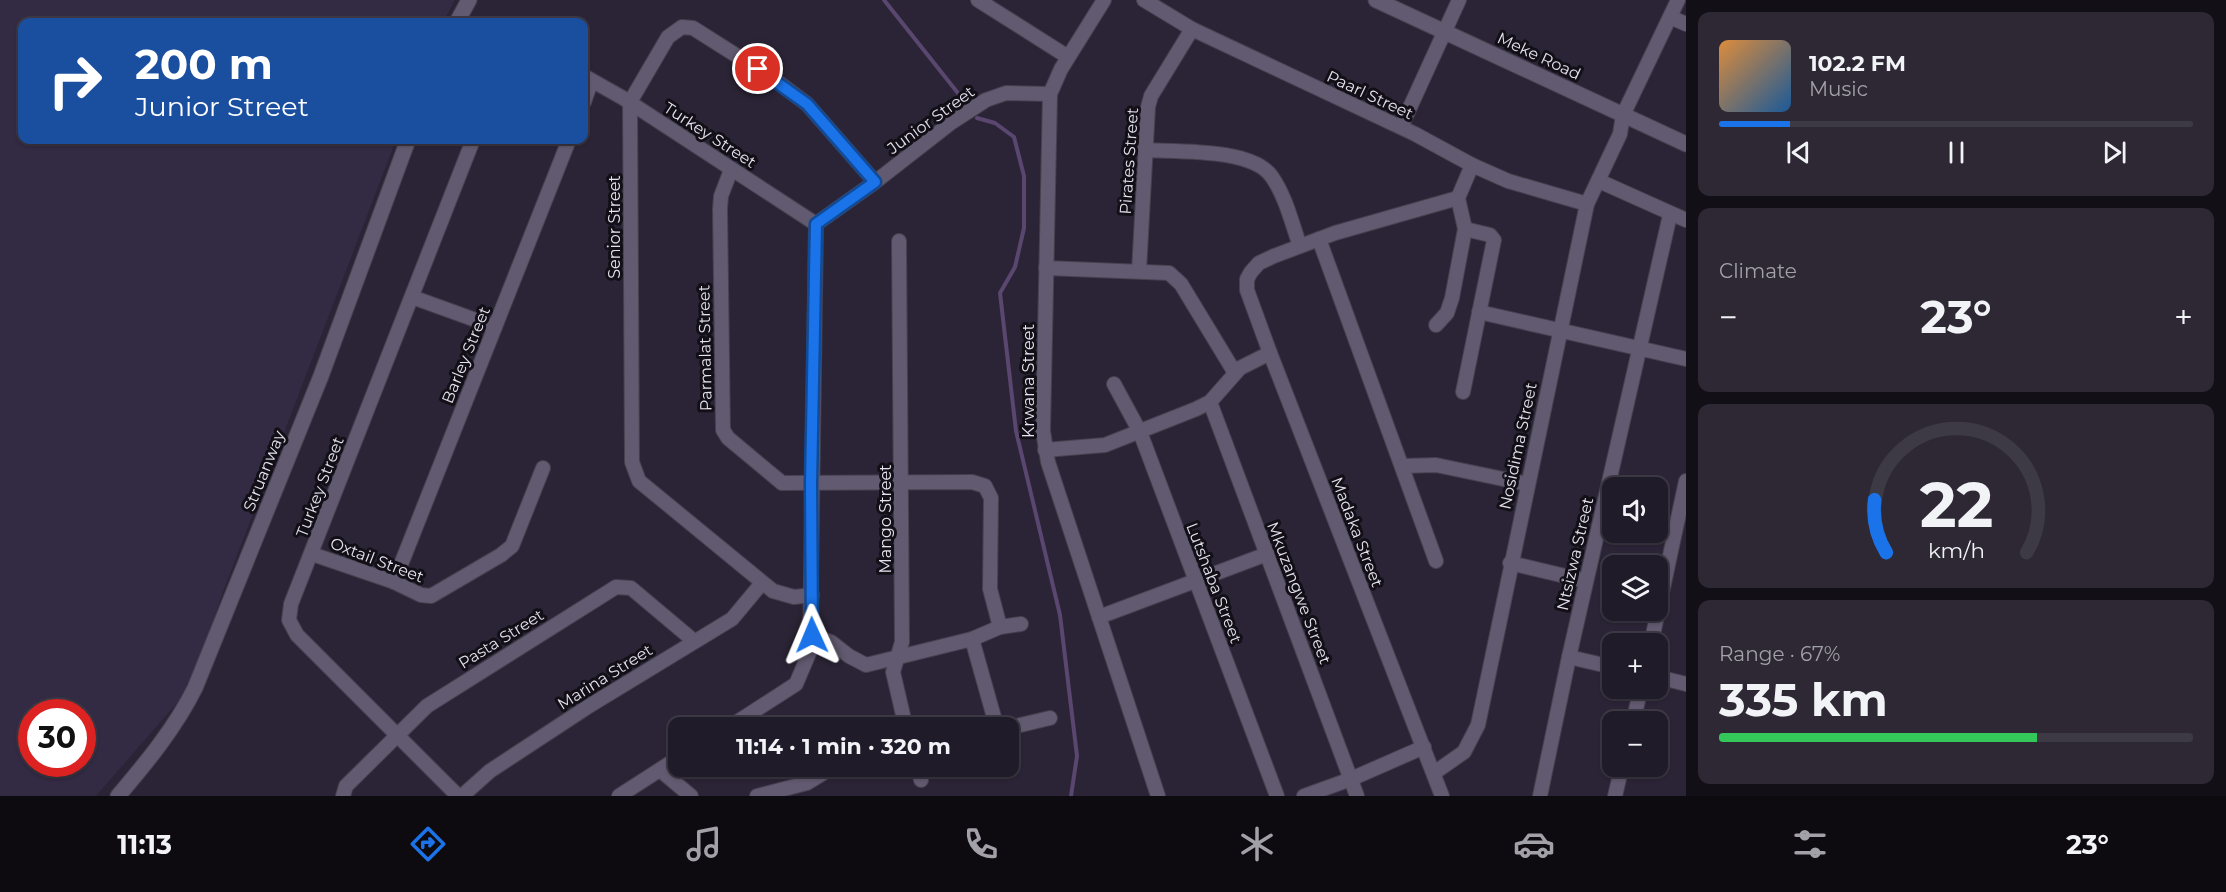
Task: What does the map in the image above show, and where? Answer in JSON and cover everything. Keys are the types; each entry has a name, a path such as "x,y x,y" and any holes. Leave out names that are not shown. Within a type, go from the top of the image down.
{"street":[{"path":"459,18 469,0"},
{"path":"978,0 1068,57"},
{"name":"Krwana Street","path":"1104,0 1068,57 1050,94 1042,431 1099,617 1158,796"},
{"name":"Paarl Street","path":"1144,0 1192,29 1401,127 1472,165 1508,181 1587,204"},
{"name":"Meke Road","path":"1377,0 1686,144"},
{"path":"1401,127 1460,0"},
{"name":"Nosidima Street","path":"1434,773 1464,752 1478,725 1510,563 1587,204 1620,134 1623,115 1678,0"},
{"path":"1670,17 1686,24"},
{"path":"630,102 668,37 682,27 693,28 775,80 807,104 875,182"},
{"name":"Pirates Street","path":"1139,270 1144,150 1151,96 1192,29"},
{"name":"Turkey Street","path":"588,80 630,102 816,224"},
{"name":"Junior Street","path":"816,224 952,122 986,100 1006,93 1050,94"},
{"name":"Senior Street","path":"630,102 634,474 639,481 762,583 781,596 812,595"},
{"name":"Struanway","path":"118,796 152,755 181,714 195,688 321,376 407,144"},
{"name":"Turkey Street","path":"460,796 397,737 297,635 289,620 291,604 471,144"},
{"name":"Barley Street","path":"394,582 567,144"},
{"path":"1144,150 1233,156 1265,168 1277,184 1300,246 1458,198"},
{"path":"1436,325 1451,305 1465,229 1458,198 1472,165"},
{"name":"Parmalat Street","path":"731,170 723,191 720,209 723,430 728,438 777,480 789,484 980,483 990,492 991,498 990,589 1000,627"},
{"path":"1599,181 1670,215 1686,220"},
{"name":"Ntsizwa Street","path":"1540,796 1586,581 1670,215"},
{"path":"745,717 796,684 807,662 812,635 811,484 816,224"},
{"path":"1463,392 1494,240 1490,235 1465,229"},
{"path":"1319,239 1436,561"},
{"name":"Mango Street","path":"899,242 902,642 892,672 902,717"},
{"name":"Madaka Street","path":"1300,246 1259,263 1247,279 1248,290 1270,353 1442,796"},
{"path":"1046,268 1169,273 1176,277 1235,373"},
{"path":"412,297 495,327"},
{"path":"1479,312 1686,359"},
{"path":"1046,450 1098,446 1140,432 1210,402 1235,373 1270,353"},
{"name":"Lutshaba Street","path":"1114,384 1140,432 1277,796"},
{"name":"Mkuzangwe Street","path":"1210,402 1357,796"},
{"path":"1402,466 1436,465 1527,484"},
{"name":"Oxtail Street","path":"312,554 394,582 421,595 431,596 507,551 516,538 543,468"},
{"path":"1653,633 1686,481"},
{"path":"1099,617 1267,554"},
{"path":"1510,563 1586,581"},
{"name":"Marina Street","path":"460,796 490,771 732,619 762,583"},
{"name":"Pasta Street","path":"343,796 346,786 432,702 616,587 631,588 694,641"},
{"path":"812,635 831,642 849,657 866,665 972,639 1000,627 1021,624"},
{"path":"972,639 994,717"},
{"path":"1569,657 1602,665"},
{"path":"1668,680 1686,684"},
{"path":"1019,725 1050,718"},
{"path":"1304,796 1351,779 1424,747"},
{"path":"618,796 668,765"},
{"path":"660,770 691,796"},
{"path":"757,796 807,783 817,777"},
{"path":"1615,796 1619,777"}],"shaded area":[{"path":"0,0 455,0 445,18 18,18 18,144 394,144 223,592 190,688 96,796 0,796"}],"waterway":[{"path":"884,0 965,102"},
{"path":"977,118 995,123 1014,137 1024,176 1024,228 1015,267 1000,293 1016,431 1060,615 1077,756 1071,796"}],"route":[{"path":"758,69 807,104 875,182 816,224 811,484 812,635"}]}
